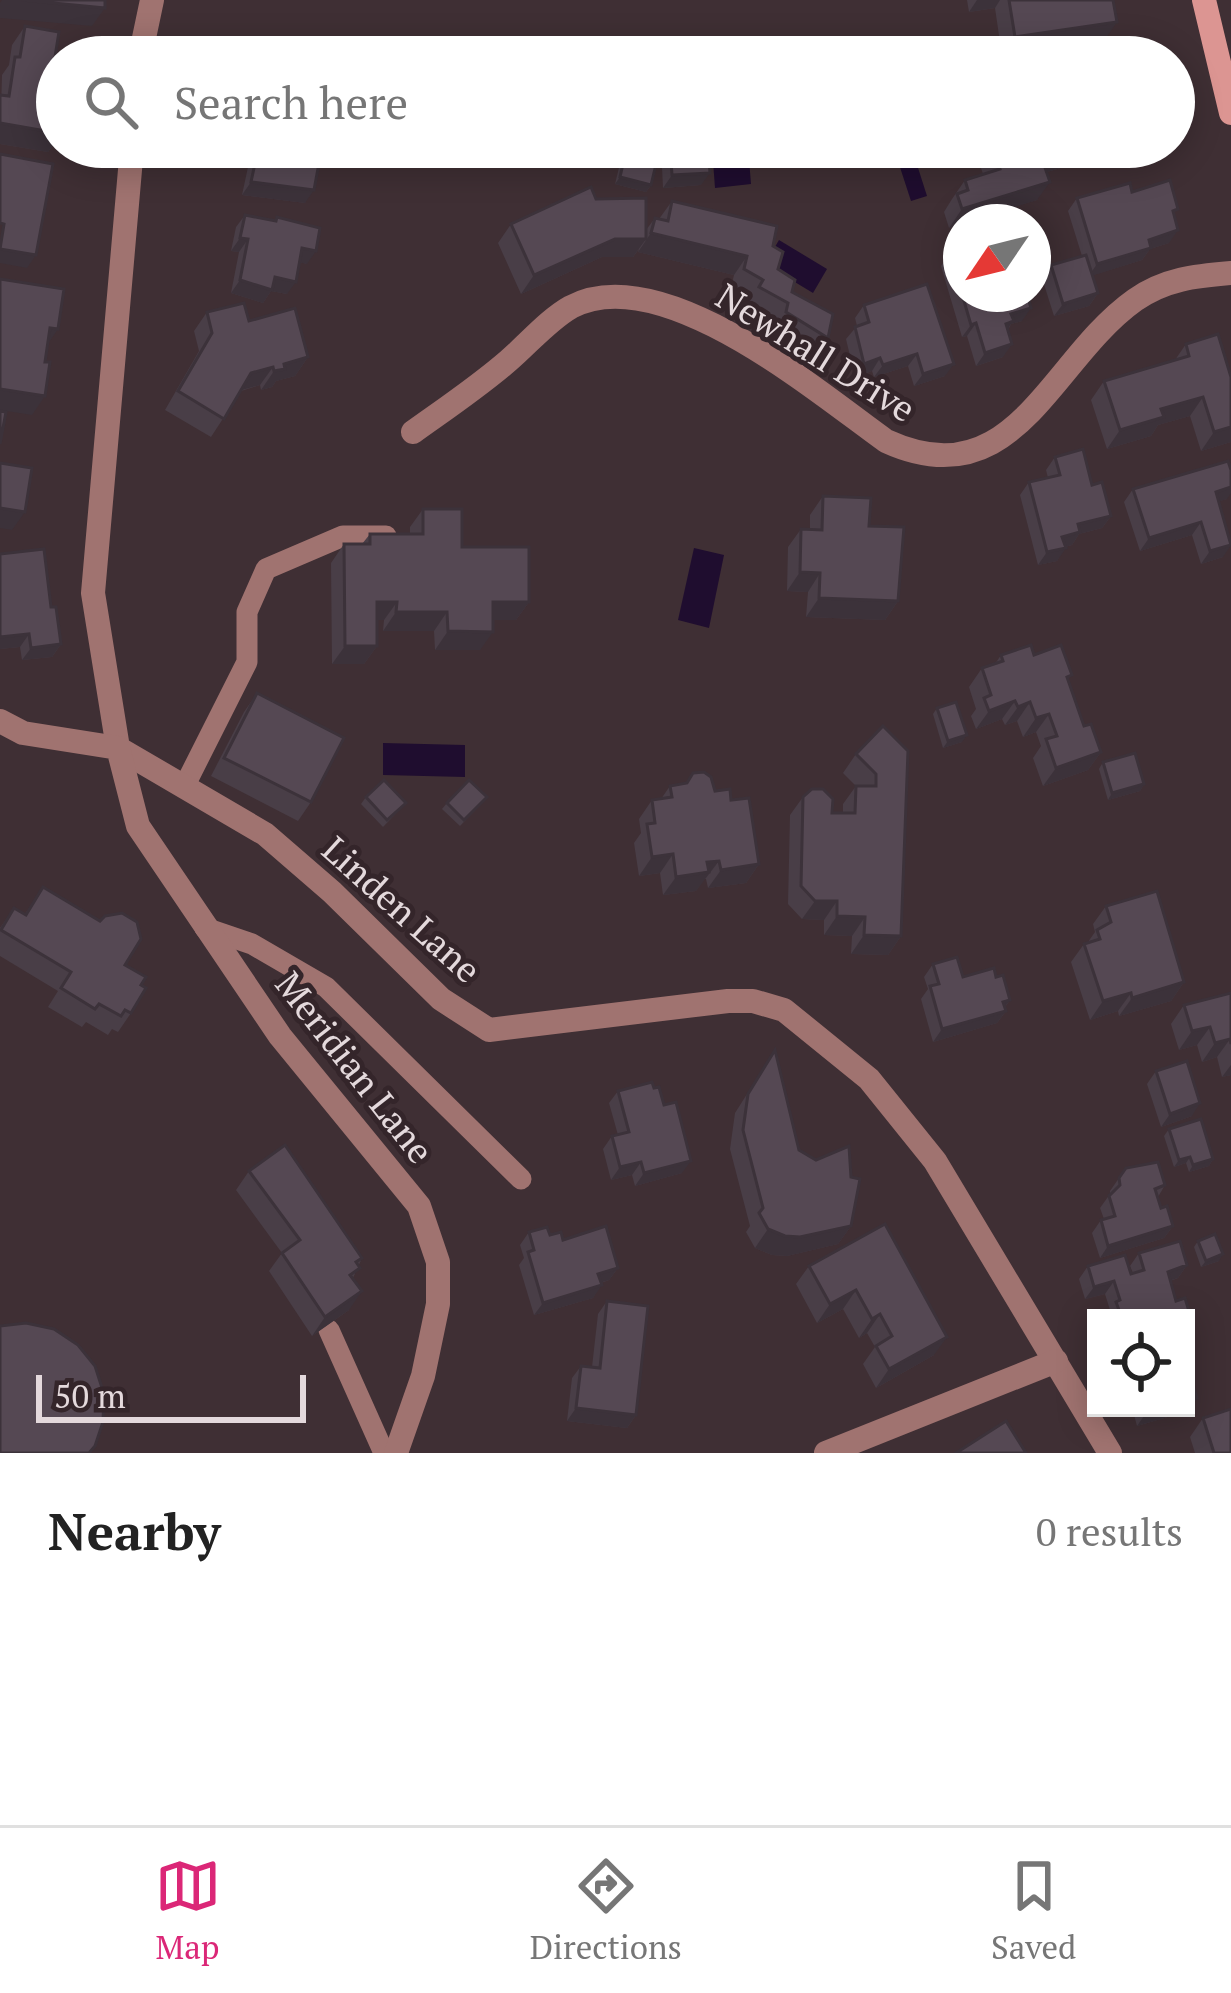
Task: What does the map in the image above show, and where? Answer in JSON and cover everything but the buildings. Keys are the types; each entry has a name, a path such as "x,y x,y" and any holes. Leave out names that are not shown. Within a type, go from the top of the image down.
{"street":[{"path":"144,36 152,0"},
{"path":"1204,0 1231,113"},
{"path":"0,721 23,733 118,748 93,593 130,168"},
{"name":"Newhall Drive","path":"413,432 572,307 628,299 657,301 734,335 898,447 940,457 966,454 991,445 1017,427 1106,325 1136,299 1176,278 1231,273"},
{"name":"Linden Lane","path":"118,748 265,834 441,999 489,1030 728,1001 753,1001 784,1010 869,1079 935,1161 1110,1453"},
{"name":"Meridian Lane","path":"118,748 138,826 205,928 280,1036 419,1206 438,1262 438,1304 423,1376 396,1453"},
{"path":"826,1453 1056,1361"}],"lane":[{"path":"184,787 247,662 247,613 266,569 343,536 386,536"},
{"path":"205,928 252,944 326,987 520,1179"},
{"path":"329,1330 384,1453"}],"shaded area":[{"path":"714,168 750,168 751,184 715,188"},
{"path":"900,168 918,168 927,196 911,201"},
{"path":"779,240 827,269 813,293 765,264"},
{"path":"694,548 724,555 709,628 678,620"},
{"path":"383,743 465,745 465,777 383,775"}]}
